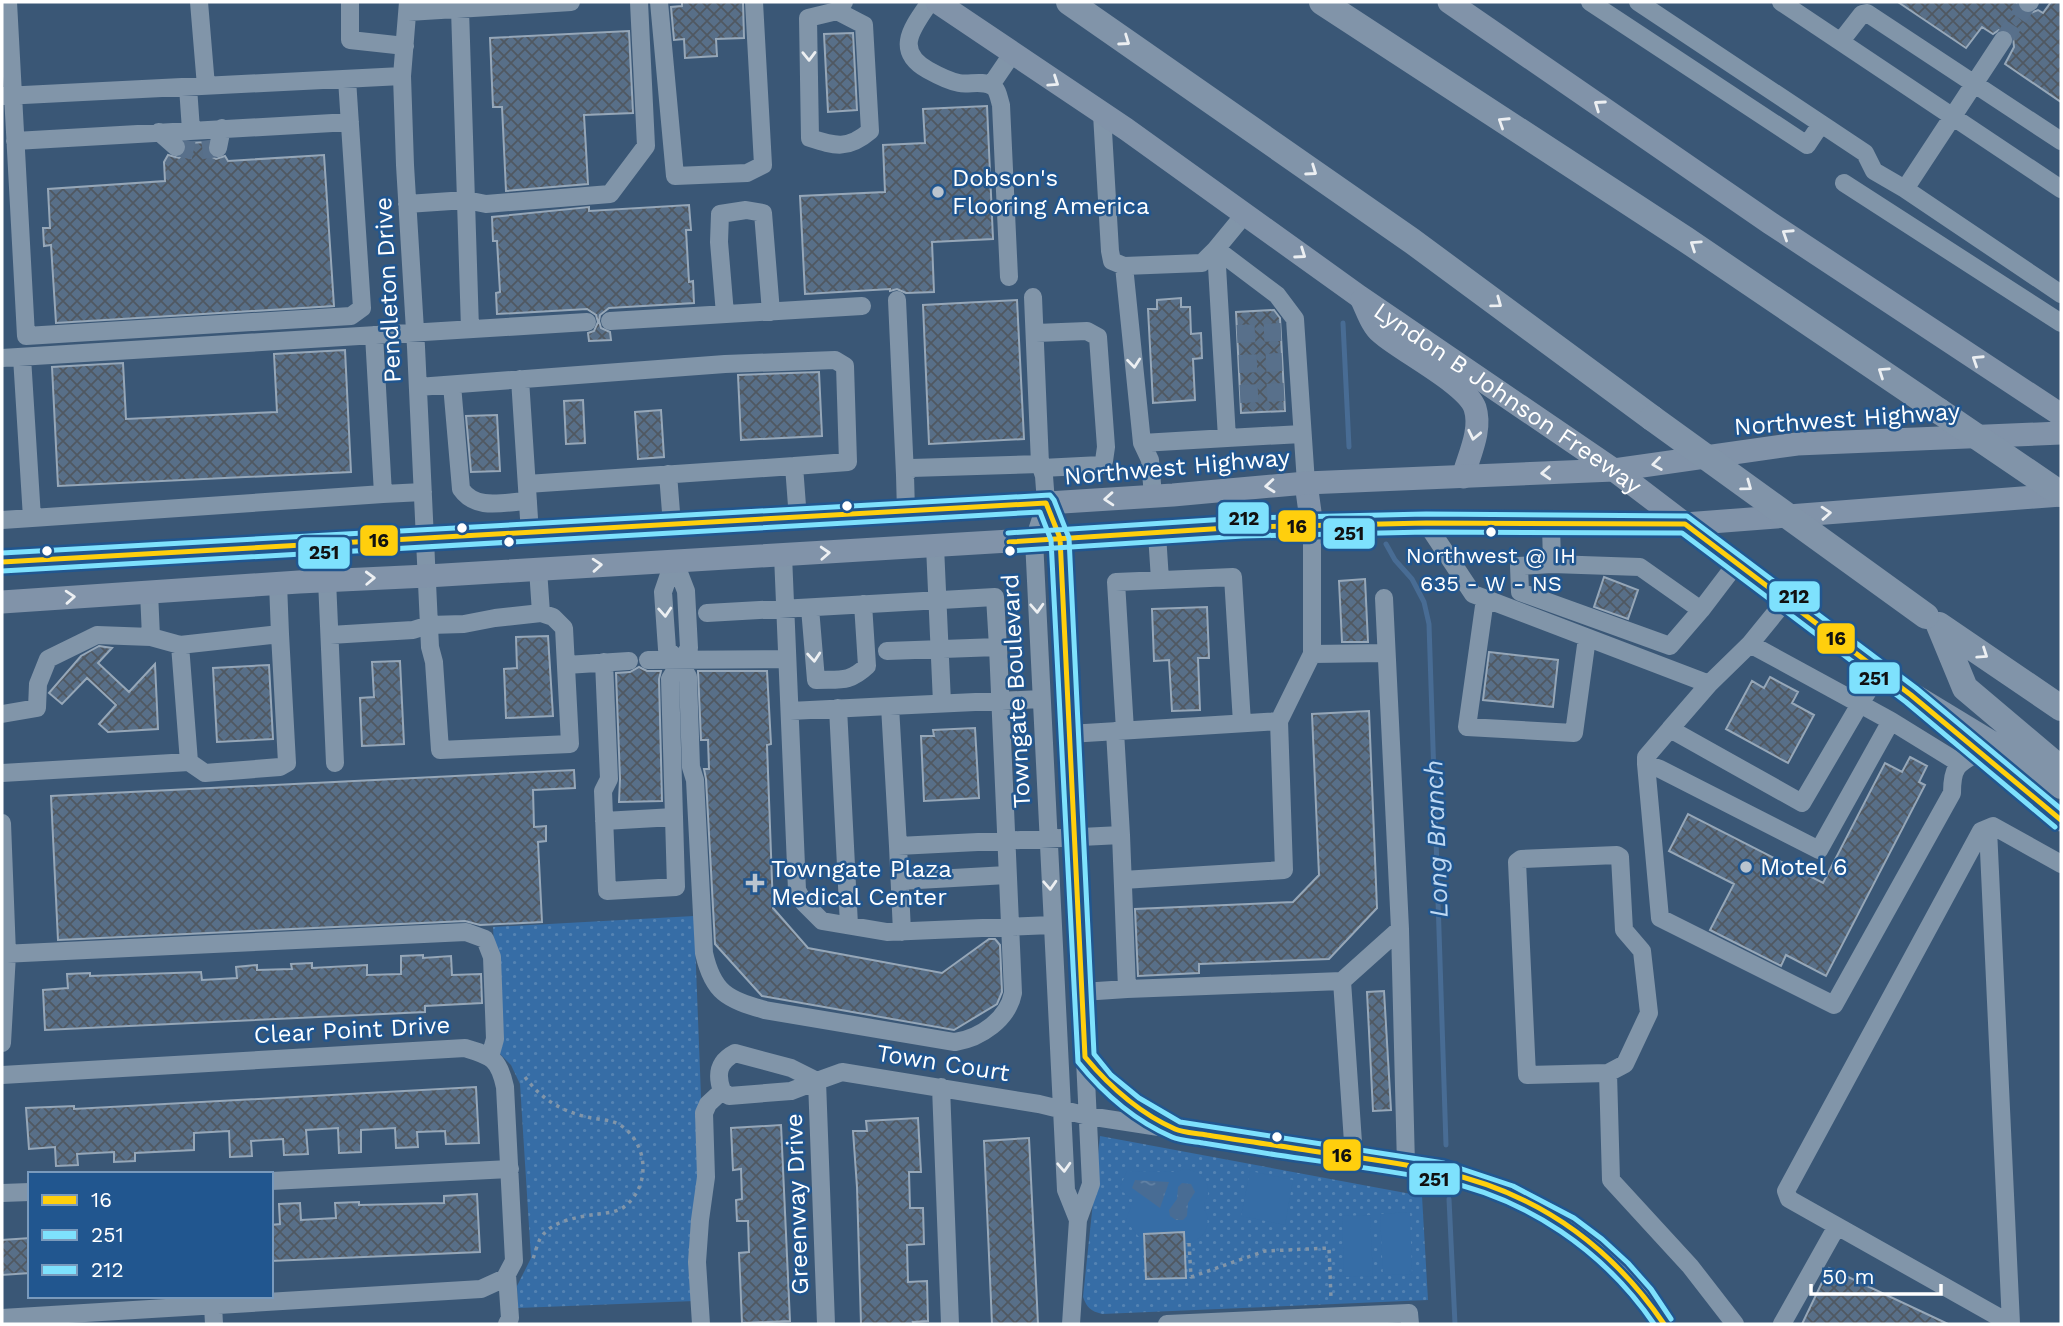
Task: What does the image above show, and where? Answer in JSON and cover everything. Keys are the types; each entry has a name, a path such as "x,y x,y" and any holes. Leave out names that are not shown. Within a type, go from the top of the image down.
{"highway":[{"path":"1069,2 1412,241 1652,418 1933,620 2061,708"},
{"path":"1322,2 1685,239 2061,494"},
{"path":"1933,620 1965,688 2061,769"},
{"path":"1911,695 2061,786"}],"main road":[{"name":"Lyndon B Johnson Freeway","path":"937,2 1102,114 1360,298 1614,470 1881,671 2061,820"},
{"path":"1449,2 1770,223 2061,415"},
{"path":"1360,298 1379,332 1459,389 1475,406 1477,433 1463,477"},
{"path":"2034,397 2061,408"},
{"name":"Northwest Highway","path":"2,562 798,519 1153,496 1306,483 1614,470 1797,444 2061,433"},
{"path":"1306,483 1312,527"},
{"path":"2,602 327,580 1243,527 1426,523 1685,524 2061,494"},
{"path":"671,525 674,561"}],"street":[{"path":"8,2 7,96 15,141 26,336 351,316 362,308 347,79"},
{"path":"191,130 197,87 199,2"},
{"path":"350,2 350,40 405,46"},
{"path":"408,7 460,9 571,2"},
{"path":"407,204 466,200 486,204 610,194 646,146 639,2"},
{"path":"659,2 675,176 747,173 764,165 754,2"},
{"path":"930,2 911,30 908,40 910,54 916,63 958,83 991,85 996,89 1001,105 1009,278"},
{"path":"1590,2 1807,145 1821,124"},
{"path":"1638,2 1865,153 1874,171 1905,189 2061,295"},
{"path":"1782,2 2061,189"},
{"path":"841,6 864,25 870,131 857,142 835,146 810,138 808,18 841,6"},
{"name":"Pendleton Drive","path":"408,7 402,76 407,204 430,646 434,662 440,750 570,744 566,665"},
{"path":"460,9 470,329"},
{"path":"1841,41 1862,14 1867,13 1976,82 2061,141"},
{"path":"1905,189 2003,40"},
{"path":"991,85 1012,54"},
{"path":"7,96 402,76"},
{"path":"1102,114 1112,261 1125,266 1202,263 1244,215"},
{"path":"15,141 350,122"},
{"path":"218,148 222,128"},
{"path":"159,132 176,147"},
{"path":"1844,183 2061,323"},
{"path":"725,314 719,242 720,214 746,210 763,213 771,312"},
{"path":"1216,249 1278,295 1295,319 1288,331 1290,362 1292,391 1303,434 1306,483"},
{"path":"1216,249 1231,365 1232,395 1227,438"},
{"path":"1125,266 1142,443 1150,460 1153,496"},
{"path":"1033,297 1041,466 1046,503"},
{"path":"897,300 906,512"},
{"path":"610,321 862,306"},
{"path":"2,358 587,322"},
{"path":"905,475 911,468 1101,464 1104,461 1106,447 1098,337 1087,331 1036,333"},
{"path":"374,335 383,494"},
{"path":"22,357 32,518"},
{"path":"418,387 725,364 835,360 845,366 848,463 668,474 528,492 476,503 467,498 461,489 452,385"},
{"path":"520,379 530,534"},
{"path":"1142,443 1303,434"},
{"path":"794,466 798,519"},
{"path":"668,474 671,525"},
{"path":"2,520 423,492"},
{"name":"Towngate Boulevard","path":"1046,503 1060,538 1091,1184 1078,1220 1071,1324"},
{"name":"Towngate Boulevard","path":"1046,503 1034,540 1041,699 1066,1190 1078,1220"},
{"path":"1426,523 1472,594 1709,684"},
{"path":"1551,524 1552,564"},
{"path":"1123,880 1284,870 1279,721 1312,654 1312,527"},
{"path":"1157,534 1160,580"},
{"path":"935,546 942,703"},
{"path":"783,555 797,890 804,903 822,920 887,932 1052,925"},
{"path":"604,662 609,779 603,792 607,891 676,887 670,679 689,648 687,591 674,561"},
{"path":"1519,612 1519,566 1552,564 1640,567 1701,610"},
{"path":"1520,592 1670,646 1736,564"},
{"path":"538,569 541,613"},
{"path":"1127,989 1116,582 1233,577 1242,723"},
{"path":"327,580 335,763"},
{"path":"2,773 189,762 205,773 280,767 287,763 278,583"},
{"path":"149,592 151,637"},
{"path":"679,661 688,677 691,767 695,780 704,953 709,974 720,990 738,1002 765,1010 956,1042 977,1036 1001,1018 1010,1005 1013,993 995,597 707,613"},
{"path":"1384,598 1400,929 1406,1165"},
{"path":"1485,599 1467,727 1574,733 1587,638"},
{"path":"1785,601 1750,644 1709,684 1646,757 1660,918 1835,1005 1952,793 1952,776 1959,763 1979,752"},
{"path":"810,608 817,680 843,679 855,678 867,666 863,604"},
{"path":"330,635 413,630 429,625 464,624 541,613 553,617 564,628 566,665 629,661"},
{"path":"2,714 37,708 38,684 48,659 97,635 151,637 180,645 280,634"},
{"path":"1750,644 1891,721 1959,763"},
{"path":"180,645 189,762"},
{"path":"887,651 998,647"},
{"path":"1312,654 1386,653"},
{"path":"648,660 787,659"},
{"path":"1670,729 1802,803 1881,671"},
{"path":"843,679 841,708 849,925"},
{"path":"790,711 1041,699"},
{"path":"890,706 902,932"},
{"path":"1069,734 1279,721"},
{"path":"1646,764 1819,850 1891,721"},
{"path":"604,821 674,817"},
{"path":"2,822 2,1043"},
{"path":"2011,1324 1789,1199 1786,1191 1981,831 1993,826 2061,864"},
{"path":"1988,829 2011,1324"},
{"path":"898,846 1121,835"},
{"path":"1620,857 1624,930 1642,951 1649,1013 1626,1065 1608,1073 1527,1075 1517,862 1521,859 1620,857"},
{"path":"900,881 1007,875"},
{"path":"1082,992 1342,981 1400,929"},
{"path":"4,954 466,932 485,939 492,957 495,1040 489,1057 501,1065 510,1169 514,1261 507,1275 510,1318 507,1324"},
{"path":"1342,981 1354,1157"},
{"name":"Clear Point Drive","path":"2,1075 465,1048 489,1057"},
{"path":"701,1324 698,1262 706,1177 704,1113 708,1104 722,1091 718,1079 719,1068 726,1058 735,1054 791,1068 817,1082"},
{"path":"1085,1057 1105,1081 1134,1105 1177,1130"},
{"name":"Town Court","path":"722,1091 729,1096 791,1091 842,1072 1039,1104 1088,1116 1406,1165 1477,1181 1545,1209 1573,1227 1600,1248 1650,1300 1664,1324"},
{"path":"1608,1073 1611,1180 1690,1266 1735,1324"},
{"name":"Greenway Drive","path":"817,1082 826,1324"},
{"path":"941,1087 950,1324"},
{"path":"273,1181 510,1169"},
{"path":"2,1194 28,1192"},
{"path":"1782,1324 1837,1226"},
{"path":"2,1318 481,1289 507,1275"},
{"path":"213,1305 214,1324"},
{"path":"1167,1324 1409,1319"}],"path":[{"path":"525,1077 535,1091 554,1106 624,1127 639,1146 644,1172 639,1191 626,1205 619,1210 579,1217 555,1226 541,1238 533,1259"},
{"path":"1189,1243 1191,1277 1265,1251 1332,1248 1331,1298"}],"shaded area":[{"path":"694,916 701,1096 695,1301 518,1308 517,1286 531,1258 520,1084 511,1065 500,1054 493,927"},
{"path":"1100,1136 1422,1196 1428,1300 1102,1314 1095,1312 1083,1297"},
{"path":"1183,1169 1198,1173 1207,1184 1208,1194 1204,1205 1207,1216 1205,1232 1194,1241 1184,1244 1184,1232 1145,1234 1145,1246 1139,1246 1139,1237 1126,1221 1133,1200 1119,1189 1127,1171 1177,1172"},
{"path":"1250,1171 1293,1180 1285,1225 1241,1216"},
{"path":"1410,1212 1412,1274 1383,1275 1380,1214"},
{"path":"1370,1215 1373,1276 1344,1277 1342,1216"}],"water":[{"path":"1135,1180 1169,1182 1160,1208 1132,1188"},
{"path":"1182,1183 1191,1184 1195,1192 1188,1203 1187,1216 1183,1220 1176,1220 1170,1216 1169,1210 1177,1199 1178,1187"}],"building":[{"path":"682,2 743,2 744,38 716,39 717,56 685,58 684,39 674,40 671,7 682,6"},
{"path":"1898,2 2017,2 2021,12 2028,14 2038,10 2043,13 2051,2 2061,2 2061,102 2005,64 2014,47 2013,36 2009,30 1999,30 1993,34 1982,27 1966,48"},
{"path":"629,31 633,113 584,115 588,184 506,191 502,107 493,107 490,38"},
{"path":"853,33 857,110 828,112 824,34"},
{"name":"Dobson's Flooring America","path":"987,106 993,239 932,242 934,292 906,293 890,289 805,294 800,196 885,192 883,145 925,143 923,109"},
{"path":"208,142 207,151 210,156 216,159 225,156 228,161 324,155 334,306 56,323 51,245 44,246 43,228 50,228 48,189 165,181 164,162 168,155 179,158 187,150 186,143"},
{"path":"689,205 691,230 686,230 689,282 693,281 694,303 609,308 600,315 599,321 601,328 610,332 611,340 589,341 588,333 594,331 598,322 596,315 587,309 497,314 496,293 500,292 497,241 493,241 492,217 589,207 589,211"},
{"path":"1181,298 1181,307 1190,307 1191,334 1201,333 1202,358 1193,359 1195,400 1153,403 1148,309 1157,309 1157,300"},
{"path":"1017,300 1024,439 929,444 923,305"},
{"path":"1274,310 1280,318 1285,411 1241,413 1236,312"},
{"path":"345,350 351,472 58,486 52,367 123,363 126,419 277,412 274,354"},
{"path":"819,372 822,436 741,440 738,375"},
{"path":"583,400 585,443 566,444 564,401"},
{"path":"661,410 664,457 638,459 635,412"},
{"path":"497,415 500,471 471,472 466,416"},
{"path":"1604,577 1638,590 1628,619 1594,607"},
{"path":"1365,579 1368,642 1342,642 1339,581"},
{"path":"1207,607 1209,658 1198,658 1200,710 1172,711 1169,660 1154,661 1152,609"},
{"path":"548,636 553,716 506,718 504,669 517,668 516,637"},
{"path":"99,646 112,648 98,663 129,692 155,664 158,729 108,732 99,724 116,705 87,678 62,704 49,693 81,656"},
{"path":"1489,652 1558,660 1553,707 1483,700"},
{"path":"400,661 404,744 362,746 360,698 374,697 372,662"},
{"path":"269,665 273,739 217,742 213,668"},
{"path":"639,667 647,671 661,671 662,801 619,802 616,673 630,672"},
{"path":"698,671 767,671 771,744 767,745 773,908 808,948 942,973 989,939 995,939 1000,945 1002,992 997,1004 954,1030 762,996 715,944 704,769 709,769 708,740 701,740"},
{"path":"1770,677 1798,692 1792,703 1814,715 1788,763 1726,729 1752,681 1764,688"},
{"path":"1369,711 1377,908 1329,959 1199,964 1199,973 1138,976 1135,909 1293,902 1319,875 1312,714"},
{"path":"975,728 979,798 924,801 921,736 934,736 933,730"},
{"name":"Motel 6","path":"1910,757 1927,766 1919,782 1925,785 1826,976 1786,955 1781,966 1710,930 1734,884 1669,851 1688,814 1823,883 1885,763 1902,772"},
{"path":"574,770 575,788 533,790 534,827 546,826 546,841 538,842 542,922 480,925 465,921 58,940 51,796"},
{"path":"423,955 423,958 451,956 452,975 481,974 482,1003 425,1006 425,1012 45,1030 43,990 68,988 67,974 90,973 90,976 201,972 202,980 237,978 236,967 257,965 257,970 292,969 291,964 312,963 312,968 367,965 367,975 401,974 401,956"},
{"path":"1384,991 1391,1110 1373,1111 1367,992"},
{"path":"476,1087 479,1143 446,1144 445,1131 417,1132 418,1147 396,1148 395,1128 361,1130 361,1152 339,1153 338,1128 306,1130 308,1154 284,1155 283,1139 251,1141 252,1156 230,1157 229,1131 194,1133 194,1150 135,1153 135,1161 114,1162 114,1152 77,1154 78,1165 56,1166 55,1147 29,1149 26,1108 74,1106 74,1109"},
{"path":"918,1118 921,1172 909,1172 910,1208 923,1208 924,1244 907,1245 908,1282 927,1281 928,1321 913,1322 914,1324 861,1324 853,1131 867,1131 866,1121"},
{"path":"781,1125 790,1321 742,1323 739,1253 749,1252 748,1221 737,1221 736,1200 742,1199 741,1169 733,1170 731,1128"},
{"path":"1029,1138 1038,1324 992,1324 984,1141"},
{"path":"477,1194 480,1252 273,1261 273,1225 280,1224 279,1204 300,1203 301,1220 336,1218 335,1203 444,1203 444,1196"},
{"path":"1184,1232 1186,1278 1146,1279 1144,1234"},
{"path":"28,1238 28,1273 2,1275 2,1240"},
{"path":"1829,1268 1948,1324 1802,1324"}],"waterway":[{"name":"Long Branch","path":"1343,323 1349,447"},
{"name":"Long Branch","path":"1386,544 1395,560 1412,579 1424,602 1429,624 1446,1145"},
{"name":"Long Branch","path":"1449,1199 1455,1324"}],"tunnel":[{"path":"2003,40 2028,3"},
{"path":"176,147 195,151 218,148"},
{"path":"1237,334 1281,332"},
{"path":"1239,364 1282,362"},
{"path":"1240,394 1284,392"}],"transit line":[{"name":"212","path":"2,553 1050,495 1069,538 1094,1054 1111,1075 1139,1098 1180,1122 1444,1163 1513,1186 1574,1218 1602,1239 1651,1289 1671,1319"},
{"name":"16","path":"2,562 1046,503 1060,538 1085,1057 1126,1098 1162,1123 1179,1130 1422,1168 1477,1181 1510,1194 1569,1226 1595,1247 1620,1270 1664,1324"},
{"name":"251","path":"2,571 1040,512 1051,540 1078,1062 1120,1105 1145,1123 1176,1138 1439,1180 1503,1200 1533,1214 1587,1251 1612,1273 1654,1324"},
{"name":"212","path":"1008,533 1243,518 1426,514 1687,516 1916,688 2061,809"},
{"name":"16","path":"1009,542 1243,527 1426,523 1685,524 1911,695 2061,820"},
{"name":"251","path":"1010,551 1243,536 1426,532 1682,533 1906,702 2055,827"}],"place":[{"name":"Dobson's Flooring America","path":"938,192"},
{"name":"Northwest @ IH 635 - W - NS","path":"1491,532"},
{"name":"Motel 6","path":"1746,867"},
{"name":"Towngate Plaza Medical Center","path":"755,883"}]}
